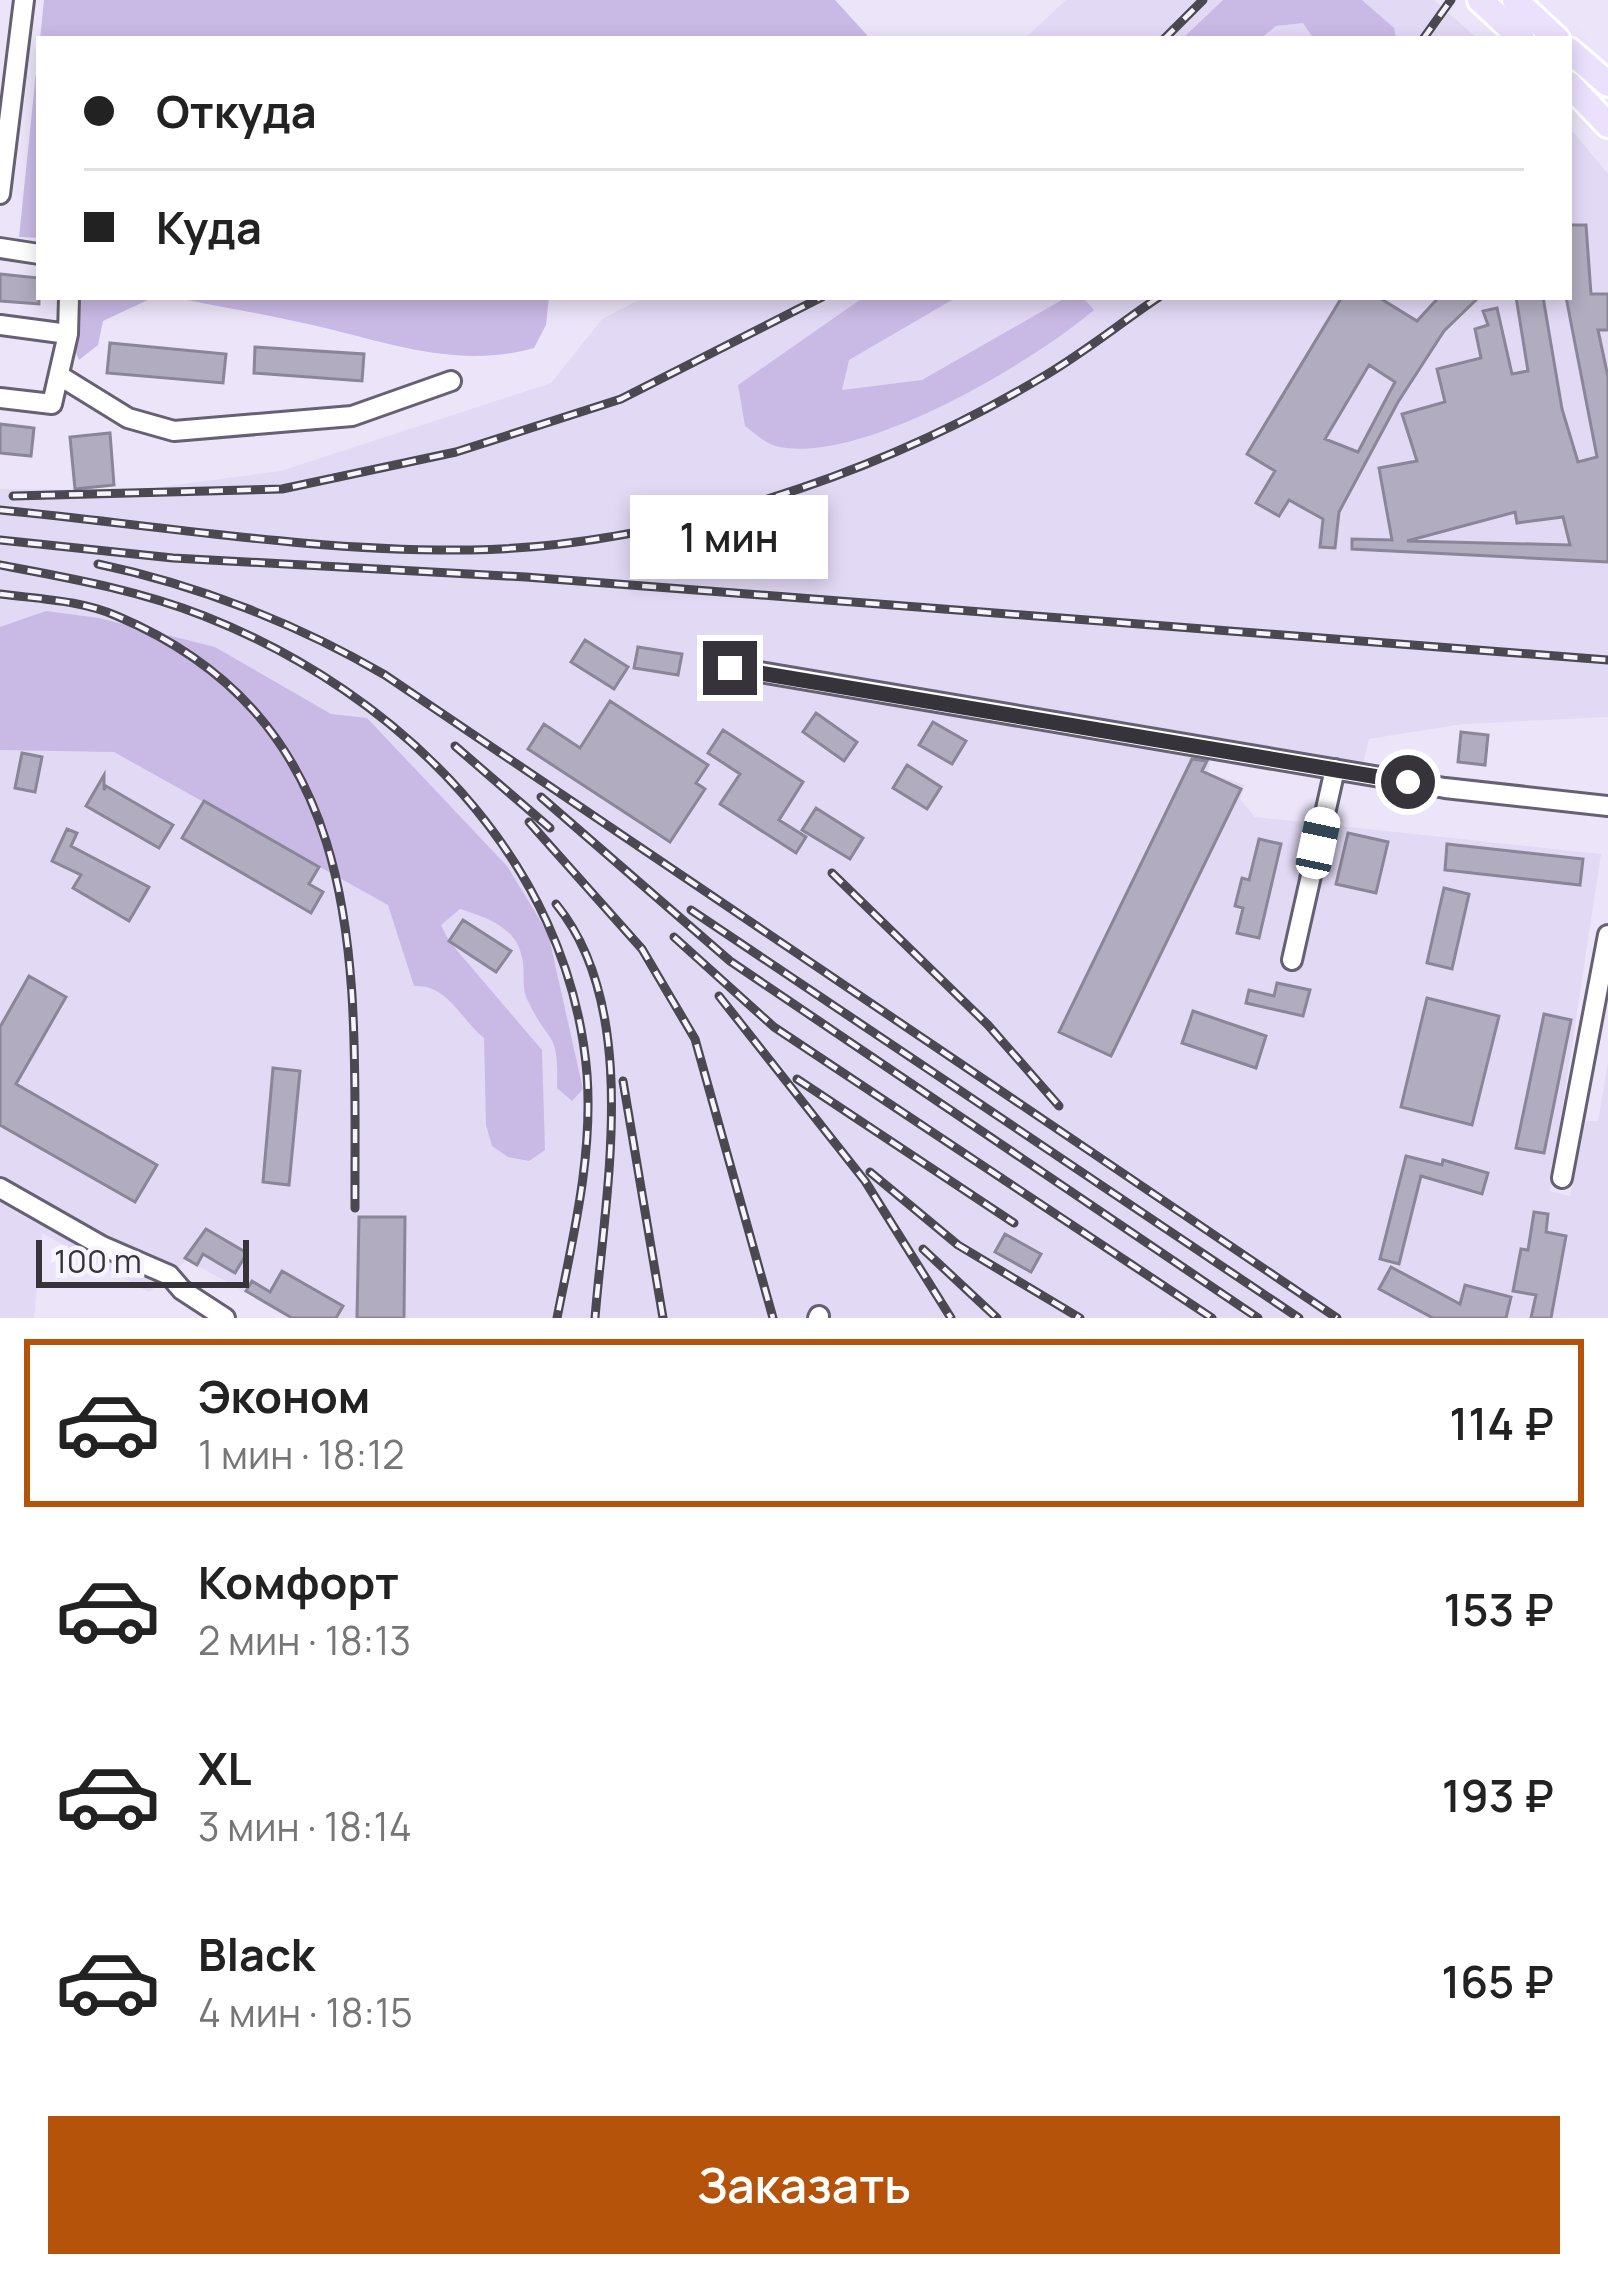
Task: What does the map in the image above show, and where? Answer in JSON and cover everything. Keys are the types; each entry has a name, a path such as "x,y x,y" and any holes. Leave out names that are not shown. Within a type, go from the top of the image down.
{"main road":[{"path":"1480,0 1519,36"},
{"path":"1515,0 1554,36"},
{"path":"1572,53 1608,84"},
{"path":"1572,87 1608,125"}],"street":[{"path":"0,194 24,0"},
{"path":"0,248 36,254"},
{"path":"0,398 52,404 68,334 69,300"},
{"path":"0,325 68,334"},
{"path":"60,376 128,418 174,431 352,416 452,381"},
{"path":"730,668 1335,770 1608,806"},
{"path":"1292,960 1335,770"},
{"path":"1562,1178 1608,934"},
{"path":"0,1188 102,1246 169,1275 182,1290 225,1318"}],"shaded area":[{"path":"44,0 835,0 867,35 867,36 40,36"},
{"path":"1066,0 1434,0 1475,36 1027,36"},
{"path":"1223,0 1362,0 1394,28 1395,36 1312,36 1303,23 1276,26 1264,36 1185,36"},
{"path":"36,73 36,238 19,237"},
{"path":"1572,131 1608,174 1608,717 1463,724 1369,739 1363,764 1202,740 1211,757 1208,773 1245,785 1240,799 1255,817 1601,854 1550,1191 1570,1196 1585,1121 1598,1121 1608,1062 1608,1318 292,1318 187,1260 149,1292 42,1233 34,1318 0,1318 0,489 137,490 281,471 551,383 602,319 639,300 1572,300"},
{"path":"69,300 148,300 103,321 98,345 79,360 68,334"},
{"path":"188,300 549,300 546,325 534,348 505,354 420,351"},
{"path":"860,300 952,300 849,360 842,390 922,380 1062,300 1085,300 1094,310 988,382 896,426 851,441 810,448 775,446 745,426 738,385"},
{"path":"46,611 99,618 215,647 331,714 367,718 507,866 548,933 583,1089 572,1101 557,1088 555,1047 526,997 522,958 514,938 498,925 460,909 441,925 449,941 542,1050 545,1150 529,1161 508,1157 492,1146 486,1125 484,1038 445,997 414,986 388,905 114,752 0,750 0,627"}],"building":[{"path":"1572,225 1586,225 1591,294 1608,294 1608,330 1598,330 1608,377 1608,562 1352,549 1352,539 1392,540 1379,468 1417,461 1402,414 1445,402 1437,369 1481,358 1475,329 1488,325 1483,311 1497,308 1512,374 1528,371 1516,300 1544,300 1562,409 1578,462 1597,457 1567,300 1572,300","holes":["1515,512 1517,523 1563,517 1570,545 1407,541"]},
{"path":"0,274 36,278 39,304 0,301"},
{"path":"1340,300 1383,300 1417,321 1436,300 1476,300 1444,331 1398,402 1339,512 1335,548 1320,547 1323,519 1289,500 1279,516 1256,503 1275,471 1247,454","holes":["1369,365 1395,382 1358,452 1325,439"]},
{"path":"110,343 226,354 223,383 107,373"},
{"path":"255,347 364,354 362,381 254,373"},
{"path":"0,424 34,428 31,456 0,453"},
{"path":"110,433 114,485 75,489 70,437"},
{"path":"585,640 628,667 614,689 571,662"},
{"path":"638,647 682,654 678,675 634,668"},
{"path":"610,701 708,765 696,783 705,789 670,842 528,749 544,724 580,748"},
{"path":"816,713 857,742 844,761 803,732"},
{"path":"933,722 966,741 952,764 919,745"},
{"path":"723,730 803,782 779,820 806,837 796,853 720,804 740,774 708,753"},
{"path":"1461,732 1488,735 1485,765 1458,762"},
{"path":"22,753 42,757 35,792 15,788"},
{"path":"1192,759 1207,761 1202,771 1241,789 1111,1056 1059,1032"},
{"path":"907,765 941,787 927,809 893,788"},
{"path":"104,775 104,790 106,786 173,825 159,848 86,806"},
{"path":"204,801 319,867 309,884 323,892 311,913 182,838"},
{"path":"816,808 863,838 850,859 802,830"},
{"path":"67,829 77,833 71,846 149,887 129,921 73,888 81,875 52,861"},
{"path":"1348,833 1388,842 1376,893 1336,884"},
{"path":"1259,839 1281,844 1259,938 1237,933 1243,908 1235,906 1242,878 1249,880"},
{"path":"1447,844 1583,859 1580,885 1445,870"},
{"path":"1444,888 1469,894 1452,969 1427,963"},
{"path":"463,920 511,951 496,972 449,941"},
{"path":"29,976 66,997 16,1084 157,1165 135,1202 0,1125 0,1027"},
{"path":"1277,983 1310,990 1303,1016 1246,1003 1249,990 1274,996"},
{"path":"1427,998 1499,1016 1472,1125 1401,1107"},
{"path":"1193,1011 1266,1036 1256,1068 1182,1043"},
{"path":"1544,1014 1571,1020 1544,1153 1516,1148"},
{"path":"273,1068 300,1071 289,1185 263,1182"},
{"path":"1406,1156 1488,1173 1482,1194 1421,1176 1399,1264 1380,1259"},
{"path":"1534,1212 1548,1214 1546,1232 1566,1236 1551,1318 1531,1318 1536,1295 1513,1291 1521,1249 1528,1250"},
{"path":"359,1217 405,1217 404,1318 357,1318"},
{"path":"206,1229 247,1253 235,1273 203,1254 197,1265 185,1258"},
{"path":"1005,1234 1041,1254 1031,1272 995,1252"},
{"path":"1391,1267 1460,1304 1465,1285 1511,1297 1506,1318 1433,1318 1379,1289"},
{"path":"282,1271 343,1306 336,1318 292,1318 246,1291 252,1281 270,1292"}],"railway":[{"path":"1167,36 1203,0"},
{"path":"1425,36 1451,0"},
{"path":"13,496 282,489 456,452 621,399 816,300"},
{"path":"0,510 294,542 412,549 543,546 617,536 765,500 908,446 1039,379 1155,300"},
{"path":"0,540 173,558 526,577 1608,660"},
{"path":"98,564 246,608 385,675 1337,1318"},
{"path":"0,565 154,599 275,649 343,689 406,737 462,792 509,854 547,922 573,995 587,1074 584,1166 557,1318"},
{"path":"0,594 103,611 202,663 263,722 306,789 333,865 348,946 354,1031 355,1208"},
{"path":"455,746 550,828"},
{"path":"541,797 730,961 1258,1318"},
{"path":"529,822 642,949 695,1039 773,1318"},
{"path":"832,873 988,1025 1059,1106"},
{"path":"556,904 583,947 600,995 609,1048 610,1160 595,1318"},
{"path":"691,910 1299,1318"},
{"path":"674,937 774,1027 1212,1318"},
{"path":"719,996 865,1181 951,1318"},
{"path":"797,1079 1014,1223"},
{"path":"623,1081 663,1318"},
{"path":"870,1172 958,1245 1080,1318"},
{"path":"923,1249 997,1318"}],"route":[{"path":"730,668 796,675 1408,782"}]}
